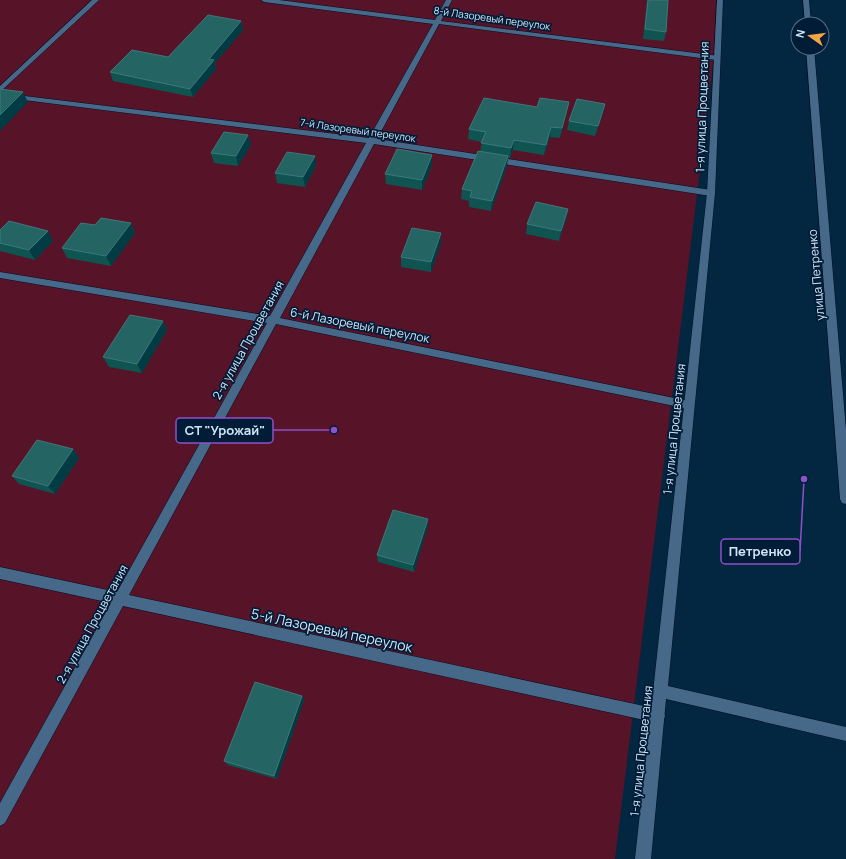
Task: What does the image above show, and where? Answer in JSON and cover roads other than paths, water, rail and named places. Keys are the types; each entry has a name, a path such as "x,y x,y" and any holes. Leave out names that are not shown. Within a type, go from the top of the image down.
{"street":[{"path":"0,90 96,0"},
{"name":"8-й Лазоревый переулок","path":"264,0 716,58"},
{"name":"2-я улица Процветания","path":"0,818 449,0"},
{"name":"1-я улица Процветания","path":"643,859 711,193 716,58 720,0"},
{"path":"806,0 807,16"},
{"name":"улица Петренко","path":"811,56 846,499"},
{"name":"7-й Лазоревый переулок","path":"0,95 372,141 711,193"},
{"name":"6-й Лазоревый переулок","path":"0,275 273,320 689,405"},
{"name":"5-й Лазоревый переулок","path":"0,573 658,716"},
{"path":"660,691 846,734"}],"place":[{"name":"СТ \"Урожай\"","path":"334,430"},
{"name":"Петренко","path":"804,479"}]}
